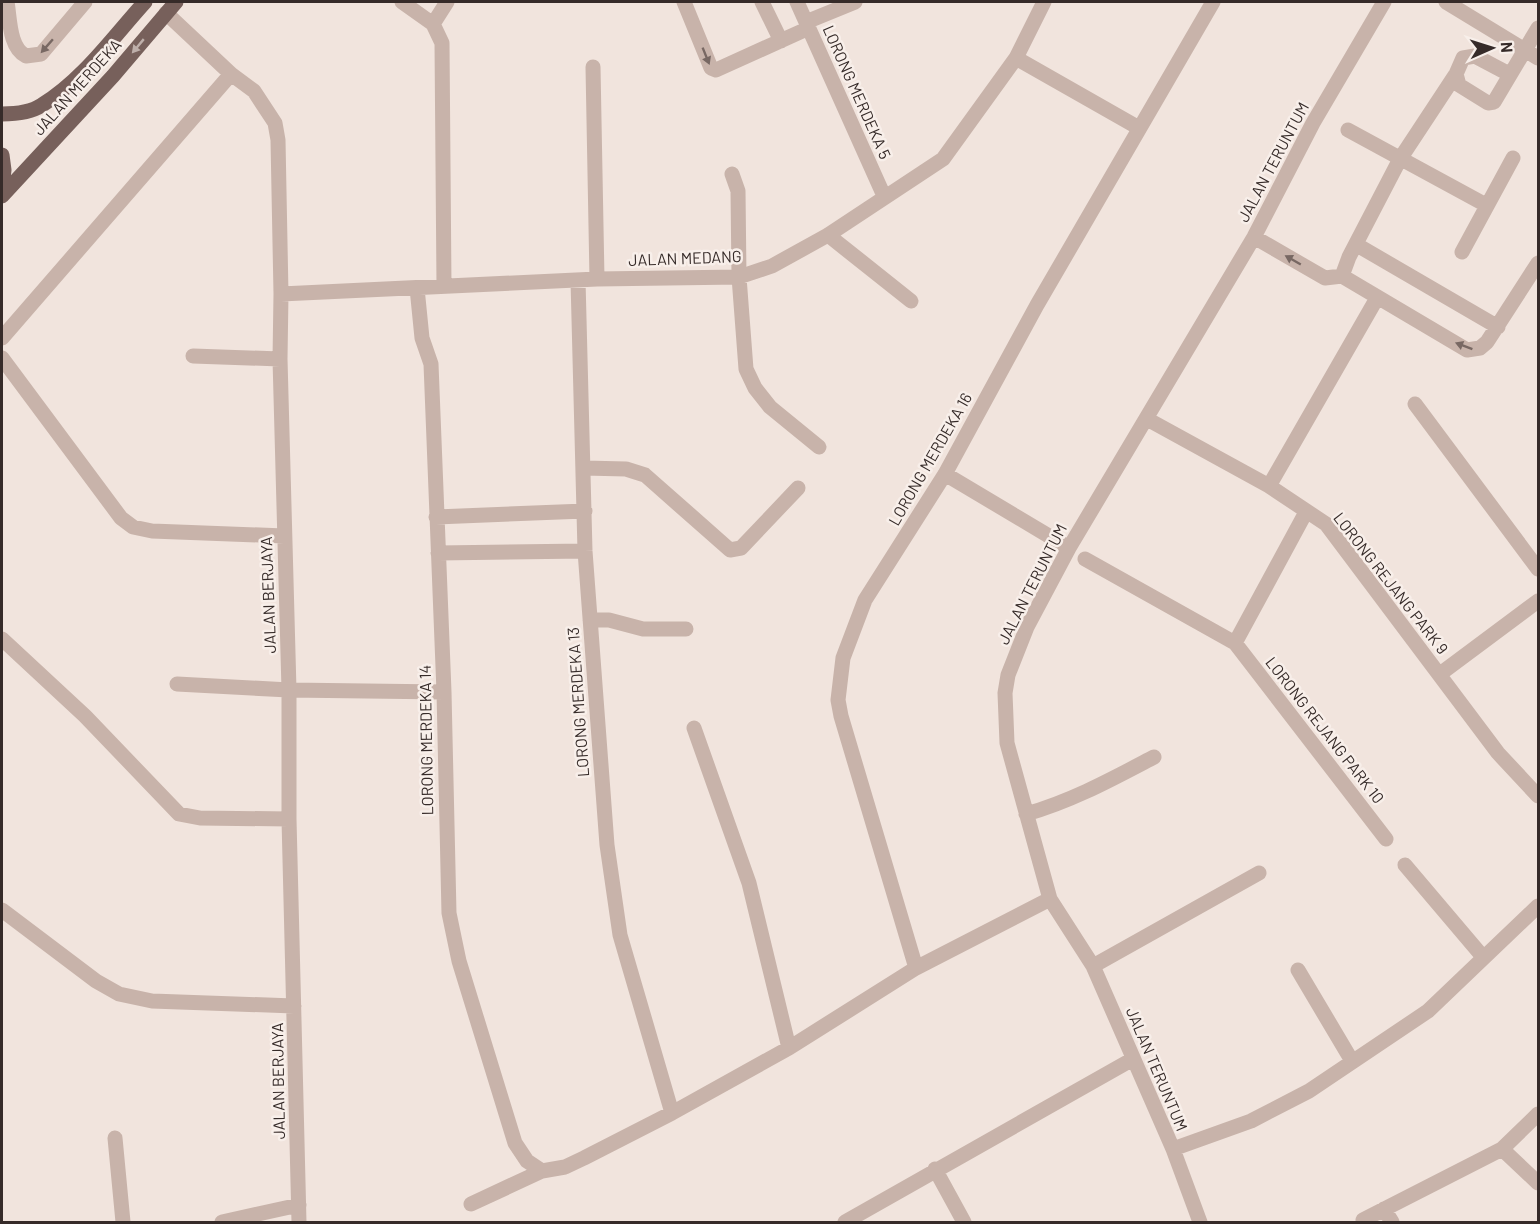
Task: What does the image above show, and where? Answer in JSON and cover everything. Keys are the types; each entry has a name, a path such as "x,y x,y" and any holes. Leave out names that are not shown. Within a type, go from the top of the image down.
{"main road":[{"name":"JALAN MERDEKA","path":"2,114 31,111 43,105 72,81 145,2"},
{"name":"JALAN MERDEKA","path":"2,196 113,76 171,7"},
{"path":"2,155 4,170 2,188"}],"street":[{"path":"7,2 13,39 18,50 26,56 32,56 41,54 85,2"},
{"path":"402,2 433,24 442,43 444,286"},
{"path":"433,24 447,2"},
{"path":"684,2 711,68 720,69 781,41 807,25 828,6 855,2"},
{"path":"762,2 781,41"},
{"name":"LORONG MERDEKA 5","path":"797,2 885,196"},
{"name":"JALAN MEDANG","path":"281,294 597,279 739,277 772,266 828,235 943,159 1016,58 1044,2"},
{"name":"LORONG MERDEKA 16","path":"916,968 841,716 839,686 843,658 865,600 945,474 1139,128 1213,2"},
{"name":"JALAN TERUNTUM","path":"1200,1222 1173,1149 1093,966 1050,899 1007,742 1005,693 1008,675 1027,627 1069,548 1254,237 1313,123 1384,2"},
{"path":"1446,2 1532,54"},
{"name":"JALAN BERJAYA","path":"171,7 231,75 254,91 275,123 278,151 280,359 289,690 289,819 299,1222"},
{"path":"1456,74 1459,85 1491,103 1496,100 1509,74 1532,54 1539,28"},
{"path":"1342,276 1349,257 1400,159 1456,74 1463,58 1475,56 1509,74"},
{"path":"1016,58 1139,128"},
{"path":"593,68 597,279"},
{"path":"2,338 231,75"},
{"path":"1348,130 1486,205"},
{"path":"1462,252 1514,158"},
{"path":"732,174 738,191 739,277 746,369 755,388 770,407 819,447"},
{"path":"828,235 911,301"},
{"path":"1254,237 1325,278 1342,276 1467,350 1480,348 1497,327 1539,262"},
{"path":"1357,245 1497,327"},
{"name":"LORONG MERDEKA 13","path":"578,280 585,551 606,845 620,935 672,1113"},
{"name":"LORONG MERDEKA 14","path":"417,288 422,338 431,364 444,692 449,912 453,937 515,1143 527,1161 542,1171"},
{"path":"1269,486 1377,298"},
{"path":"193,356 280,359"},
{"path":"2,358 121,518 133,527 152,531 284,536"},
{"path":"1415,404 1539,569"},
{"name":"LORONG REJANG PARK 9","path":"1147,418 1269,486 1326,524 1498,753 1539,796"},
{"path":"584,468 626,469 645,475 730,550 741,548 798,488"},
{"path":"945,474 1069,548"},
{"path":"436,517 585,511"},
{"path":"1235,643 1306,512"},
{"path":"438,553 585,551"},
{"name":"LORONG REJANG PARK 10","path":"1085,559 1235,643 1386,839"},
{"path":"1440,674 1539,601"},
{"path":"590,620 609,620 643,629 686,629"},
{"path":"2,639 85,716 179,814 200,818 289,819"},
{"path":"177,684 289,690 444,692"},
{"path":"694,728 749,883 789,1048"},
{"path":"1026,814 1089,791 1154,757"},
{"path":"1405,865 1483,957"},
{"path":"1093,966 1259,873"},
{"path":"471,1204 542,1171 565,1167 672,1113 789,1048 916,968 1050,899"},
{"path":"1173,1149 1251,1121 1309,1091 1428,1011 1539,906"},
{"path":"2,910 96,981 118,994 143,1000 294,1006"},
{"path":"1298,970 1352,1061"},
{"path":"845,1222 1133,1059"},
{"path":"1363,1220 1388,1216 1502,1149 1539,1114"},
{"path":"115,1138 123,1222"},
{"path":"1502,1149 1539,1183"},
{"path":"935,1169 964,1222"},
{"path":"222,1222 299,1205"}]}
